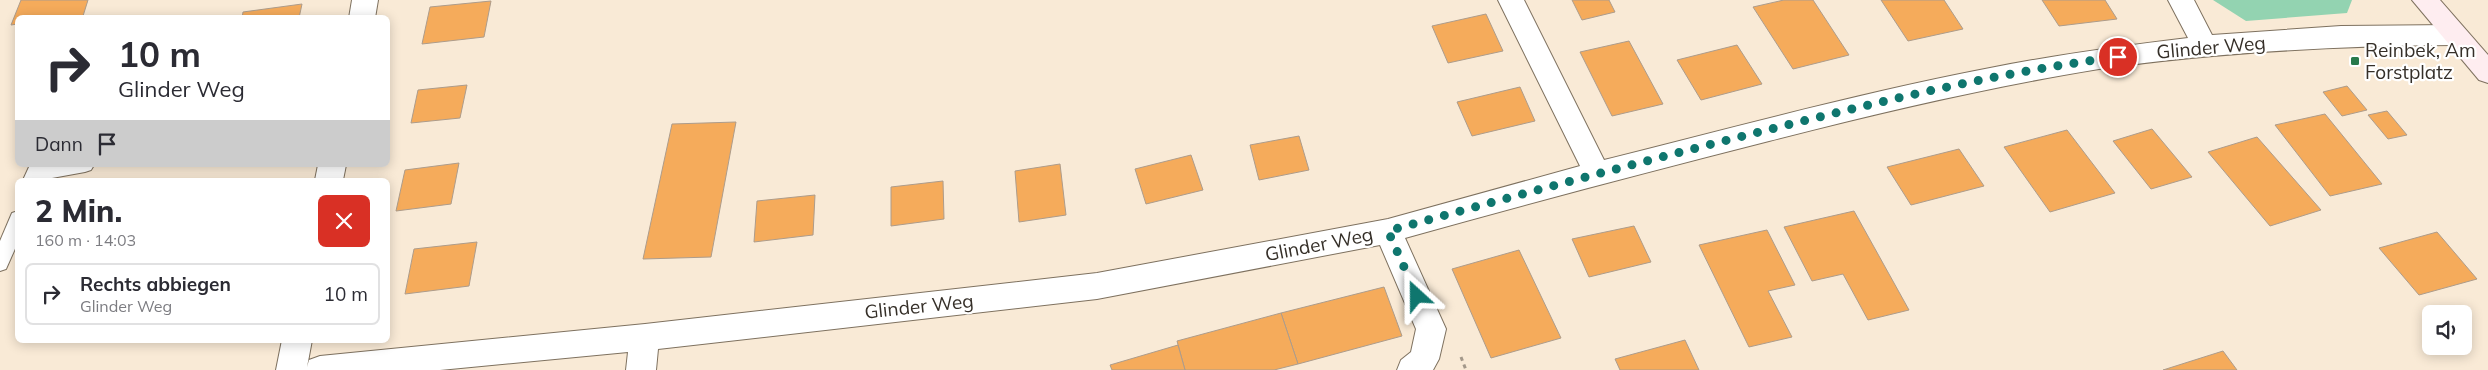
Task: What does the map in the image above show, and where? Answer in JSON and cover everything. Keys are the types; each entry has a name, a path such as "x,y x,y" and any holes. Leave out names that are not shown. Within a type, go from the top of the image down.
{"main road":[{"path":"2425,0 2453,35 2488,73"}],"street":[{"path":"362,15 365,0"},
{"path":"1511,0 1597,173"},
{"path":"2181,0 2205,46"},
{"name":"Glinder Weg","path":"320,370 471,353 645,338 1097,286 1388,231 1597,173 1884,101 1991,78 2100,59 2205,46 2341,36 2453,35"},
{"path":"1388,231 1431,329 1424,359 1412,370"},
{"path":"641,370 645,338"},
{"path":"291,370 296,343"}],"lane":[{"path":"33,178 35,172 71,167"},
{"path":"0,263 15,226"}],"green space":[{"path":"2213,0 2352,0 2347,13 2246,21"}],"building":[{"path":"21,0 88,0 83,15 15,15"},
{"path":"1572,0 1609,0 1615,12 1582,20"},
{"path":"1784,0 1813,0 1849,55 1793,69 1753,7"},
{"path":"1881,0 1944,0 1963,29 1908,41"},
{"path":"2042,0 2105,0 2117,19 2059,26"},
{"path":"491,1 484,37 422,44 430,7"},
{"path":"302,4 300,15 242,15 243,12"},
{"path":"1486,14 1503,51 1448,63 1432,26"},
{"path":"15,15 15,24 11,25"},
{"path":"1629,41 1663,104 1612,116 1580,52"},
{"path":"1737,45 1762,84 1701,100 1677,60"},
{"path":"467,85 460,118 411,123 418,90"},
{"path":"2347,86 2367,110 2342,116 2323,92"},
{"path":"1520,87 1535,121 1472,136 1457,102"},
{"path":"2387,111 2407,135 2388,139 2368,115"},
{"path":"2325,114 2382,184 2330,196 2275,125"},
{"path":"736,122 711,257 643,259 672,124"},
{"path":"2152,129 2192,177 2151,189 2113,141"},
{"path":"2067,130 2115,193 2050,212 2004,147"},
{"path":"1299,136 1309,170 1259,180 1250,145"},
{"path":"2257,137 2321,210 2270,226 2208,152"},
{"path":"1959,149 1984,186 1911,205 1887,167"},
{"path":"1191,155 1203,190 1146,204 1135,169"},
{"path":"459,163 451,204 396,211 405,170"},
{"path":"1060,164 1066,215 1019,222 1015,171"},
{"path":"943,181 944,219 891,226 891,187"},
{"path":"815,195 813,235 754,242 757,201"},
{"path":"1854,211 1909,310 1868,320 1843,274 1812,281 1784,227"},
{"path":"1634,226 1651,262 1589,277 1572,239"},
{"path":"1767,230 1795,285 1768,291 1792,337 1749,347 1699,245"},
{"path":"2437,232 2477,279 2419,295 2379,248"},
{"path":"477,242 469,286 405,294 414,249"},
{"path":"1519,250 1561,338 1491,358 1452,269"},
{"path":"1384,287 1402,336 1298,364 1281,313"},
{"path":"1281,313 1298,364 1274,370 1185,370 1177,341"},
{"path":"1685,340 1699,370 1620,370 1615,359"},
{"path":"1178,345 1185,370 1112,370 1110,365"},
{"path":"2223,351 2237,370 2163,370"}],"place":[{"name":"Reinbek, Am Forstplatz","path":"2355,61"}],"route":[{"path":"1417,296 1388,231 1597,173 1884,101 1991,78 2118,57"}]}
